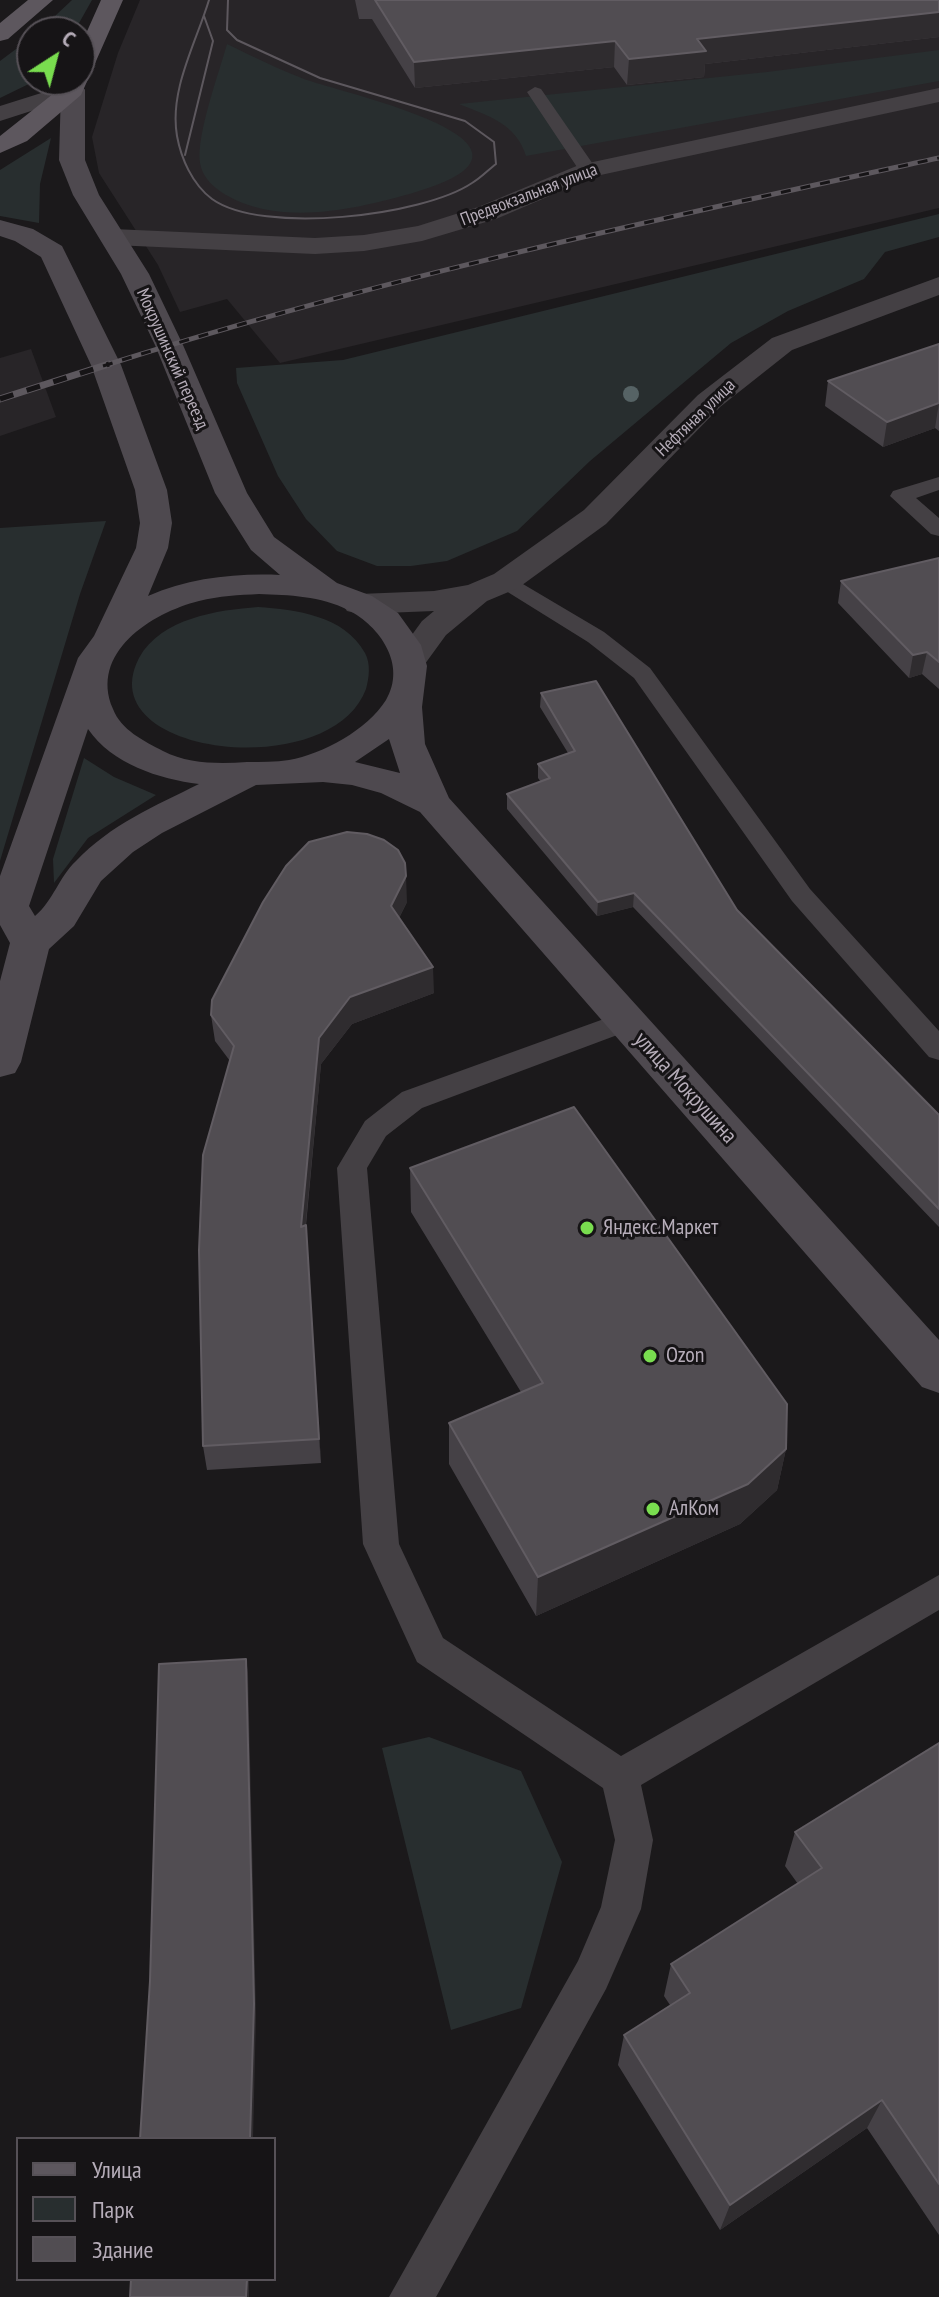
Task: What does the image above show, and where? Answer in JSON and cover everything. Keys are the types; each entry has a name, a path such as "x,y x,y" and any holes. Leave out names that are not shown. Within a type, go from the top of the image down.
{"main road":[{"path":"0,34 42,0"},
{"path":"96,37 112,0"},
{"path":"0,146 18,136 62,96"},
{"name":"Мокрушинский переезд","path":"76,96 72,160 86,195 113,237 169,345 231,493 262,543 292,568 346,599"},
{"path":"0,228 24,235 52,252 106,365 151,490 156,523 152,548 138,581 95,658 9,906 30,943"},
{"path":"107,640 136,616 191,592 262,583 299,585 346,599 393,629 404,644 411,677 404,701 406,738 433,803"},
{"path":"89,677 89,698 97,717 114,737 144,757 182,770 245,776 293,771 362,775 395,784 433,803"},
{"path":"293,771 330,760 362,744 385,726 404,701"},
{"path":"0,1062 30,943 60,916 87,872 119,843 149,824 245,776"},
{"name":"улица Мокрушина","path":"433,803 939,1373"}],"street":[{"name":"Предвокзальная улица","path":"113,237 315,246 364,243 422,233 487,213 588,170 939,95"},
{"path":"0,114 43,96"},
{"name":"Нефтяная улица","path":"410,661 451,611 595,517 709,401 782,344 939,285"},
{"name":"Нефтяная улица","path":"346,599 434,601 492,587"}],"lane":[{"path":"535,92 588,170"},
{"path":"939,483 901,496 939,529"},
{"path":"492,587 596,637 642,673 801,895 939,1050"},
{"path":"411,2297 592,1975 621,1909 634,1840 620,1777 430,1650 381,1544 352,1168 362,1142 381,1121 412,1100 626,1021"},
{"path":"620,1777 939,1591"}],"shaded area":[{"path":"140,0 939,0 939,208 280,363 227,299 180,312 158,265 99,173 92,137 118,53"},
{"path":"31,349 56,417 0,436 0,358"}],"green space":[{"path":"72,0 92,0 83,16 55,16"},
{"path":"227,44 304,79 436,123 463,139 473,156 459,174 416,192 345,209 295,213 248,205 226,195 203,173 200,151 205,121"},
{"path":"16,49 16,90 0,98 0,61"},
{"path":"939,50 939,81 526,156 508,128 459,104 767,72"},
{"path":"51,138 40,184 39,223 0,216 0,170"},
{"path":"939,214 939,237 885,252 864,279 788,311 731,343 590,461 517,531 447,561 411,566 377,566 337,551 306,519 278,476 237,383 236,368 343,360"},
{"path":"106,521 80,594 0,861 0,528"},
{"path":"258,607 318,617 345,630 356,640 367,657 368,680 366,689 344,719 309,738 265,747 220,746 179,736 148,718 133,691 139,658 149,644 176,625 192,619"},
{"path":"84,758 114,777 156,795 88,838 54,883 53,859"},
{"path":"429,1737 521,1771 562,1862 521,2008 451,2030 382,1748"}],"building":[{"path":"375,0 939,0 939,12 697,39 706,51 629,59 615,41 414,62"},
{"path":"939,344 939,403 887,422 828,381"},
{"path":"939,558 939,662 927,652 913,655 841,581"},
{"path":"596,681 737,910 939,1115 939,1209 634,893 598,902 507,794 550,778 538,764 575,751 541,693"},
{"path":"347,832 384,840 398,850 405,863 406,876 391,906 433,967 350,997 319,1038 301,1227 306,1225 319,1439 203,1446 199,1250 203,1155 234,1046 211,1015 212,1000 263,902 286,866 309,842"},
{"path":"574,1107 787,1404 786,1449 748,1484 538,1577 449,1423 543,1383 410,1168"},
{"path":"246,1659 254,2004 250,2137 140,2137 150,1981 159,1664"},
{"path":"939,1743 939,2184 882,2100 730,2205 624,2035 690,1993 671,1964 822,1868 795,1832"},
{"path":"131,2281 247,2281 246,2297 130,2297"}],"tram line":[{"path":"209,0 180,84 176,119 177,136 185,162 193,178 212,199 236,210 267,216 342,217 381,212 449,195 475,181 496,164 494,142 465,121 320,78 237,40 227,30 228,0"},
{"path":"185,155 213,41 204,16"}],"railway":[{"path":"103,366 309,305 518,252 939,158"},
{"path":"0,399 109,364"}],"place":[{"name":"Яндекс.Маркет","path":"587,1228"},
{"name":"Ozon","path":"650,1356"},
{"name":"АлКом","path":"653,1509"}]}
